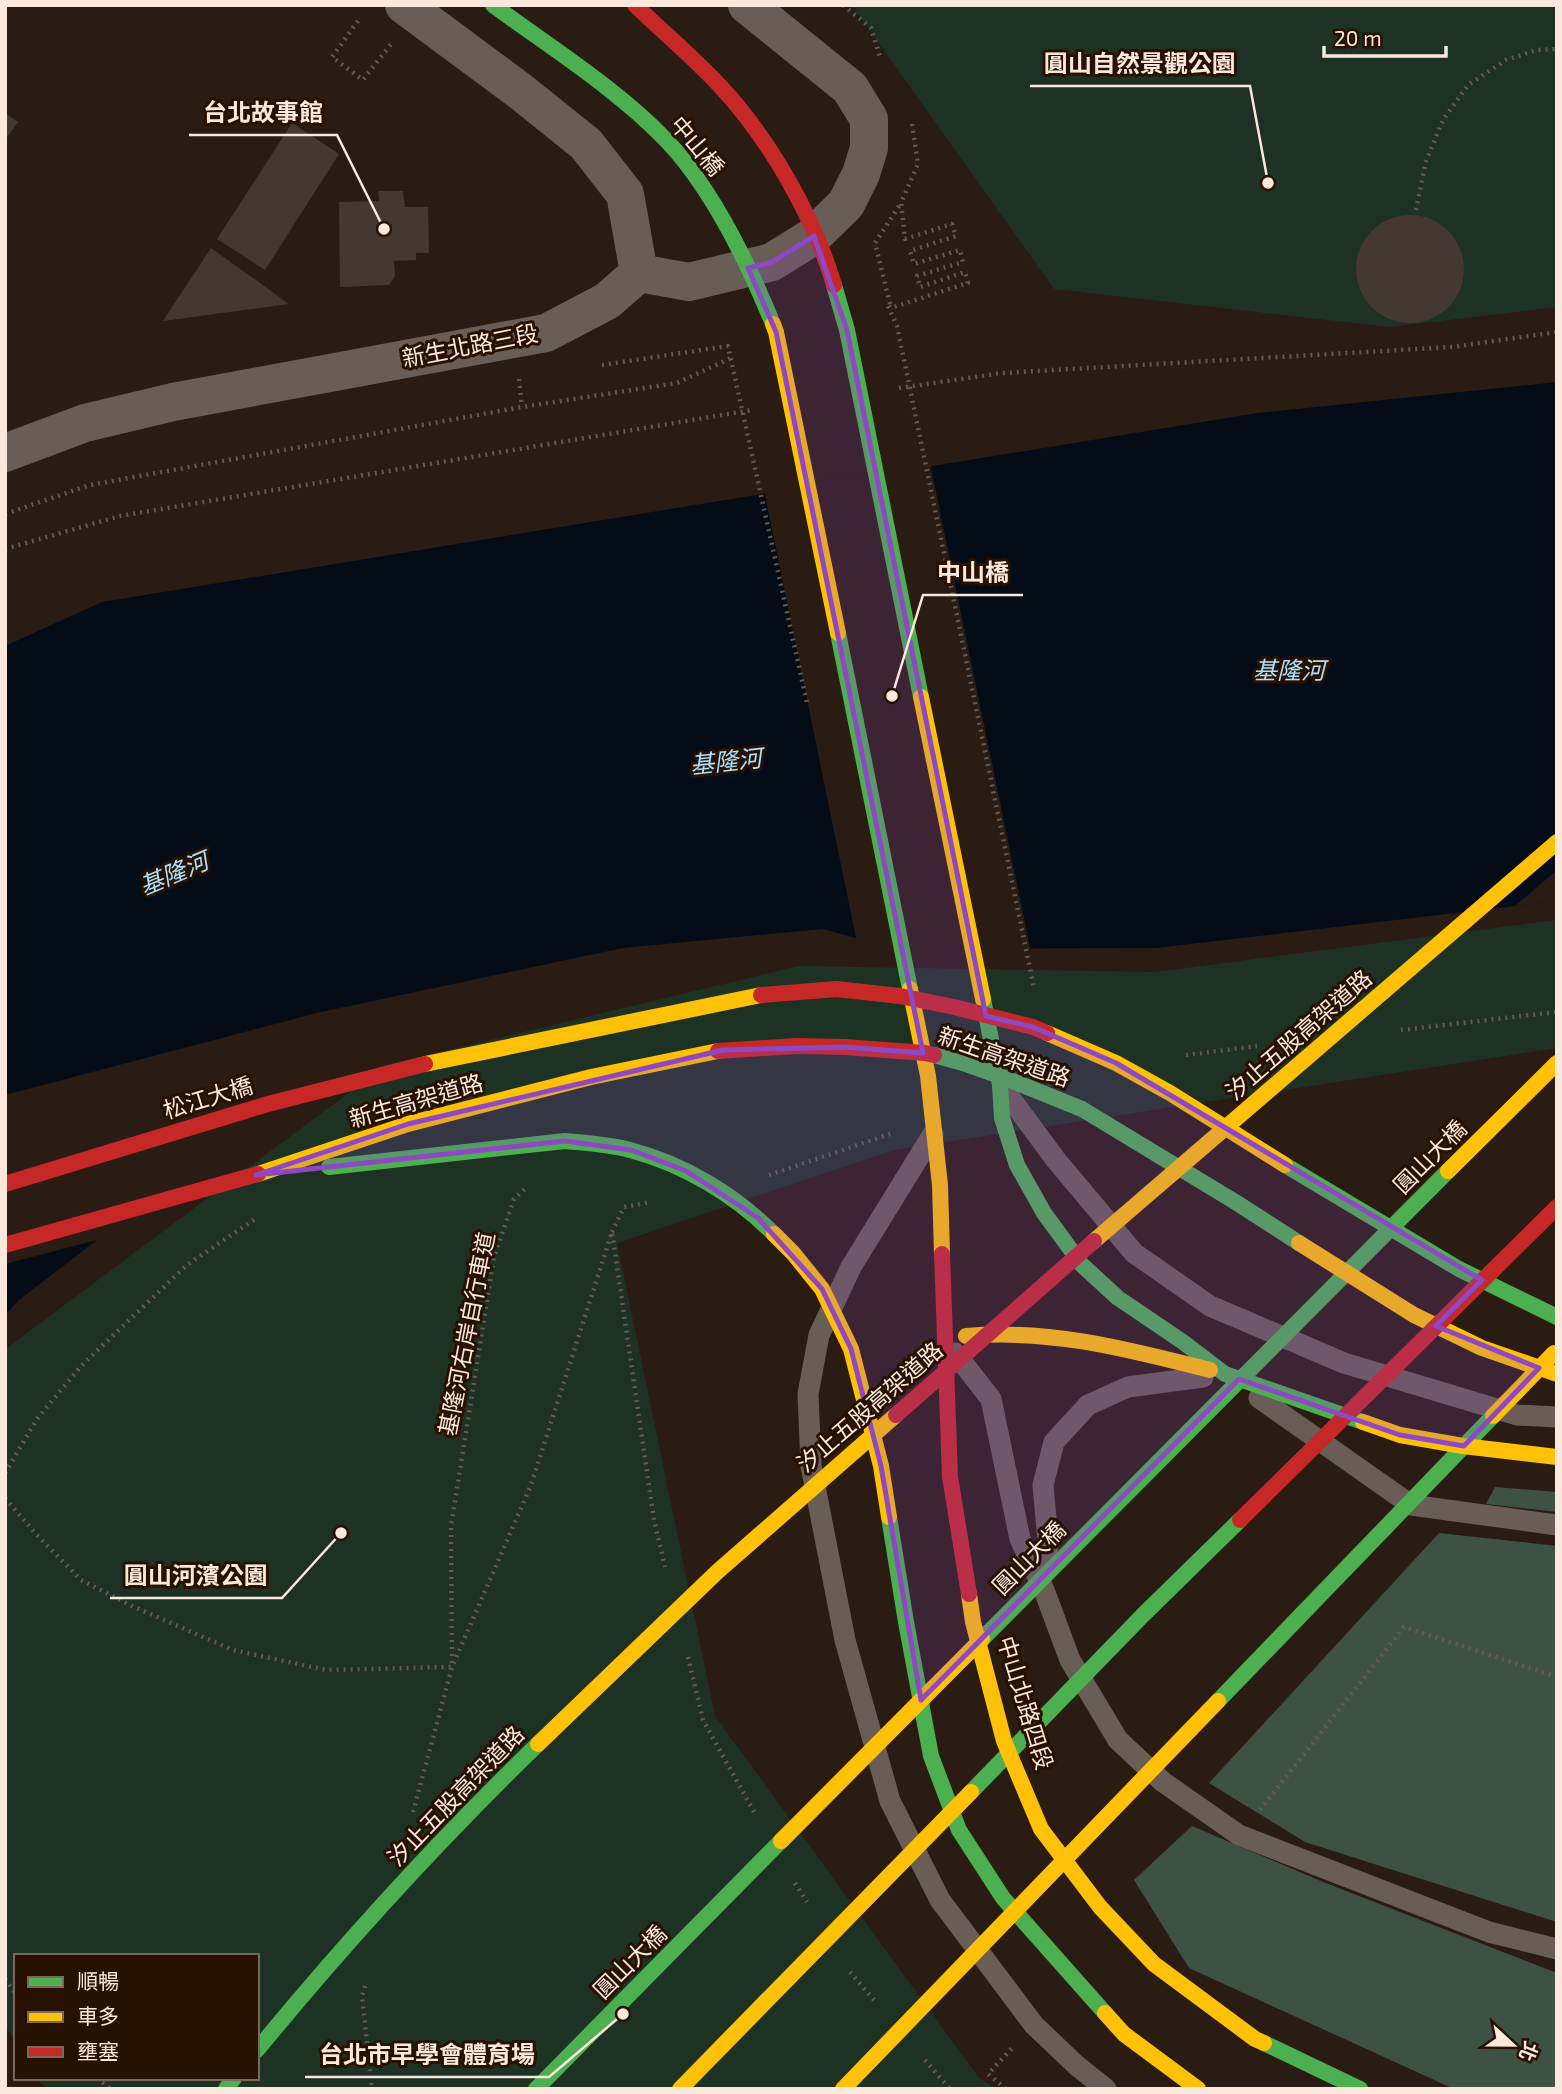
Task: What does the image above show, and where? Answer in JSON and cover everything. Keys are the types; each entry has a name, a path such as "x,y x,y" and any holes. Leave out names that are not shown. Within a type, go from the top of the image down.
{"main road":[{"name":"中山橋","path":"493,5 629,105 667,141 704,187 755,281 776,332 928,1076"},
{"path":"635,5 721,87 766,144 801,205 829,269 847,330 999,1079 1002,1118 1017,1165 1044,1213 1082,1265 1118,1298 1225,1374"},
{"name":"汐止五股高架道路","path":"259,2048 318,1976 486,1795 718,1572 1044,1284 1557,842"},
{"name":"新生高架道路","path":"426,1064 769,993 836,989 900,996 954,1007 1033,1027 1116,1063 1459,1269 1557,1317"},
{"name":"新生高架道路","path":"256,1175 408,1124 591,1077 723,1050 820,1046 925,1053 963,1063 1082,1109 1414,1315 1482,1348 1557,1374"},
{"name":"圓山大橋","path":"536,2089 1117,1502 1557,1063"},
{"name":"松江大橋","path":"5,1184 268,1104 426,1064"},
{"name":"中山北路四段","path":"928,1076 940,1185 950,1477 973,1622 1004,1741 1041,1829 1100,1907 1154,1964 1255,2039 1360,2089"},
{"path":"5,1245 256,1175 565,1141 631,1150 686,1171 727,1194 758,1218 793,1253 822,1289 852,1349 881,1466 931,1756 959,1830 1003,1898 1125,2035 1198,2089"},
{"path":"680,2089 1143,1615 1557,1207"},
{"path":"1459,1269 1546,1293"},
{"path":"944,1339 999,1332 1050,1334 1093,1341 1225,1374 1400,1435 1463,1446 1557,1457"},
{"path":"843,2089 1557,1349"}],"street":[{"path":"399,23 520,91 586,144 625,194 639,273 689,282 772,262 813,237 846,204 861,174 869,148 869,119 850,88 747,5"},
{"name":"新生北路三段","path":"5,453 85,423 173,402 546,333 607,302 639,273"}],"lane":[{"path":"999,1079 1056,1160 1134,1253 1210,1306 1344,1363 1517,1415 1557,1417"},
{"path":"934,1132 851,1267 819,1335 807,1394 811,1466 845,1640 890,1801 940,1900 1005,1987 1034,2025 1106,2089"},
{"path":"944,1339 991,1399 1020,1539 1044,1590 1070,1660 1118,1740 1163,1782 1240,1835 1489,1932 1557,1949"},
{"path":"1044,1590 1048,1541 1043,1485 1055,1442 1088,1405 1128,1387 1225,1374 1411,1505 1557,1525"}],"path":[{"path":"358,21 332,57 363,80 399,23"},
{"path":"1416,210 1426,161 1443,120 1468,85 1506,60 1537,50 1557,49"},
{"path":"891,308 875,243 901,203"},
{"path":"891,308 968,283 965,272 920,287 917,276 963,261 960,250 914,264 910,251 956,236 952,224 905,239"},
{"path":"891,308 887,304 897,326 1037,1000"},
{"path":"5,514 90,485 522,407 677,383 731,358 728,346 601,365"},
{"name":"基隆河右岸自行車道","path":"5,1498 34,1533 81,1580 132,1606 233,1650 326,1670 452,1667 451,1526 494,1257 514,1199 534,1180"},
{"path":"5,1473 37,1419 82,1366 187,1265 266,1211"},
{"path":"1240,1835 1404,1627 1557,1677"},
{"path":"1006,2089 988,2074 1014,2046"}],"highlighted area":[{"path":"814,236 847,330 986,1016 1033,1027 1116,1063 1482,1280 1436,1326 1539,1368 1464,1446 1400,1435 1239,1379 921,1700 881,1466 851,1349 822,1289 758,1218 686,1171 631,1150 565,1141 256,1175 408,1124 723,1050 845,1047 923,1053 776,332 748,268 772,262"}],"green space":[{"path":"852,5 1557,5 1557,307 1390,327 1054,289"},
{"path":"1557,920 1557,1048 894,1150 617,1243 715,1716 979,2078 997,2089 50,2089 39,2082 38,2080 259,2080 259,1954 14,1954 14,2040 5,2025 7,1348 386,1065 799,966 1155,972"},
{"path":"1495,1487 1557,1492 1557,1512 1486,1504"},
{"path":"1439,1533 1557,1546 1557,1922 1305,1842 1209,1783"},
{"path":"1192,1826 1323,1882 1557,1973 1557,2089 1454,2089 1189,1968 1134,1880"}],"water":[{"name":"基隆河","path":"1557,382 1557,901 1156,948 803,949 377,1050 188,1170 19,1300 5,1315 5,646 102,602 1257,413"}],"pier":[{"path":"930,463 1031,952 804,952 378,1053 190,1173 105,1238 5,1264 5,1095 321,1012 623,948 823,929 856,938 764,490"},
{"path":"1557,870 1557,901 1515,906"}],"building":[{"path":"5,113 18,122 5,140"},
{"path":"292,123 339,154 265,270 217,239"},
{"path":"378,191 403,191 405,207 428,207 429,253 416,253 416,260 394,261 395,276 389,285 340,287 339,202 379,201"},
{"path":"1410,215 1431,219 1448,231 1460,248 1464,269 1460,290 1448,307 1431,319 1410,323 1389,319 1372,307 1360,290 1356,269 1360,248 1372,231 1389,219"},
{"path":"211,248 289,304 163,321"}],"traffic: fast":[{"path":"493,5 605,86 666,140 698,180 727,227 773,324"},
{"path":"834,285 847,330 921,697"},
{"path":"838,633 910,989"},
{"path":"983,999 1000,1085 1002,1118 1017,1165 1044,1213 1082,1265 1118,1298 1225,1374 1363,1422"},
{"path":"934,1055 1005,1078 1082,1109 1299,1243"},
{"path":"329,1167 565,1141 606,1145 650,1156 689,1172 743,1206 774,1234"},
{"path":"1285,1165 1459,1269 1557,1317"},
{"path":"982,1639 1448,1171"},
{"path":"1218,1701 1493,1416"},
{"path":"889,1517 931,1756 959,1830 1003,1898 1105,2013"},
{"path":"971,1792 1143,1615 1240,1520"},
{"path":"259,2048 393,1893 538,1744"},
{"path":"536,2089 781,1841"},
{"path":"1264,2043 1360,2089"},
{"path":"226,2089 233,2080"}],"traffic: slow":[{"path":"773,324 838,633"},
{"path":"921,697 983,999"},
{"path":"1094,1241 1557,842"},
{"path":"910,989 928,1076 940,1185 942,1254"},
{"path":"425,1064 761,995"},
{"path":"1047,1033 1116,1063 1170,1093 1285,1165"},
{"path":"258,1174 408,1124 591,1077 718,1051"},
{"path":"1448,1171 1557,1063"},
{"path":"774,1234 822,1289 851,1349 881,1466 889,1517"},
{"path":"1299,1243 1414,1315 1482,1348 1557,1374"},
{"path":"966,1336 1029,1335 1089,1342 1210,1370"},
{"path":"1493,1416 1554,1353"},
{"path":"538,1744 717,1572 896,1415"},
{"path":"1363,1422 1400,1435 1463,1446 1557,1457"},
{"path":"969,1594 973,1622 1004,1741 1041,1829 1100,1907 1154,1964 1264,2043"},
{"path":"781,1841 982,1639"},
{"path":"843,2089 1218,1701"},
{"path":"680,2089 971,1792"},
{"path":"1105,2013 1124,2034 1198,2089"}],"traffic: jam":[{"path":"635,5 710,76 756,129 802,206 834,285"},
{"path":"761,995 836,989 900,996 954,1007 1047,1033"},
{"path":"718,1051 796,1046 845,1047 934,1055"},
{"path":"5,1184 268,1104 425,1064"},
{"path":"5,1245 258,1174"},
{"path":"1240,1520 1557,1207"},
{"path":"896,1415 1094,1241"},
{"path":"942,1254 950,1477 969,1594"}],"place":[{"name":"圓山自然景觀公園","path":"1268,183"},
{"name":"台北故事館","path":"384,229"},
{"name":"中山橋","path":"892,696"},
{"name":"圓山河濱公園","path":"341,1533"},
{"name":"台北市早學會體育場","path":"623,2014"}]}
